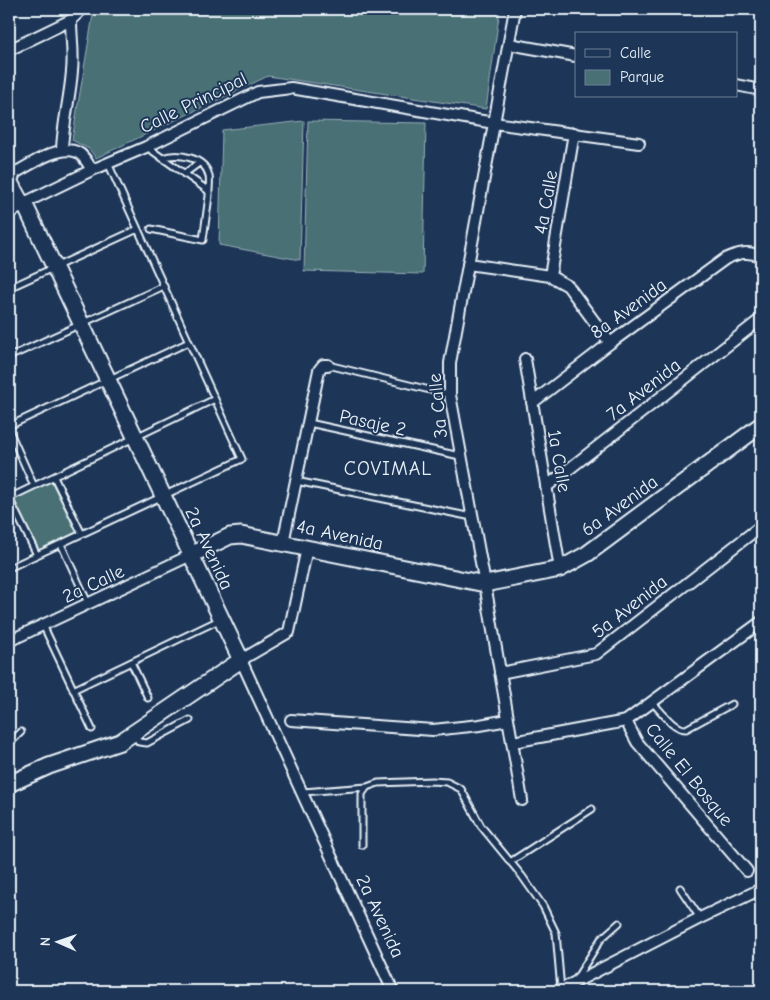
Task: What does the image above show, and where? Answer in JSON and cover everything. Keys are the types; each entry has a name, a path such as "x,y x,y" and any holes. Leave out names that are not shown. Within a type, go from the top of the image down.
{"street":[{"name":"3a Calle","path":"515,9 450,363 450,396 522,800"},
{"path":"9,50 71,20 81,10"},
{"path":"71,20 72,73 63,128 62,150 78,152 92,170"},
{"path":"509,44 575,56"},
{"path":"738,85 761,90"},
{"name":"Calle Principal","path":"9,210 92,170 146,147 228,105 258,92 271,89 291,88 494,123"},
{"path":"494,123 639,143"},
{"name":"4a Calle","path":"550,276 574,133"},
{"name":"2a Avenida","path":"62,150 15,172 12,182 55,267 192,555 303,792 393,991"},
{"name":"8a Avenida","path":"532,403 725,259 739,253 751,252 761,257"},
{"path":"468,264 550,276 568,286 610,343"},
{"name":"7a Avenida","path":"546,487 761,319"},
{"name":"1a Calle","path":"524,359 560,569"},
{"path":"283,543 319,370 323,365 328,365"},
{"name":"6a Avenida","path":"485,584 560,569 587,554 761,425"},
{"name":"5a Avenida","path":"500,673 596,654 761,526"},
{"name":"4a Avenida","path":"192,555 234,535 283,543 485,584"},
{"path":"9,784 49,766 120,742 241,660 289,632 307,548"},
{"name":"2a Calle","path":"9,641 192,555"},
{"path":"513,742 626,721 761,622"},
{"path":"291,720 433,730 508,720"},
{"name":"Calle El Bosque","path":"626,721 637,742 747,871"},
{"path":"560,990 761,889"}],"lane":[{"path":"146,147 209,192"},
{"path":"151,229 203,240 210,177 207,169 184,155 170,155 162,158"},
{"path":"9,568 242,459 108,163"},
{"path":"184,174 199,163"},
{"path":"9,288 138,228"},
{"path":"9,357 164,286"},
{"path":"9,426 189,342"},
{"path":"328,365 450,396"},
{"path":"37,555 9,498 214,399"},
{"name":"Pasaje 2","path":"309,423 460,456"},
{"path":"9,430 34,486"},
{"path":"54,477 82,534"},
{"path":"296,481 472,517"},
{"path":"61,544 88,604"},
{"path":"73,690 221,619"},
{"path":"44,625 92,729"},
{"path":"132,662 148,698"},
{"path":"653,703 682,730 732,704"},
{"path":"133,733 139,742 147,743 190,720"},
{"path":"9,744 21,732"},
{"path":"303,792 368,787 378,783 432,781 448,782 461,789 481,826 543,906 556,933 560,990"},
{"path":"362,844 362,794 368,787"},
{"path":"510,862 592,809"},
{"path":"680,888 700,918"},
{"path":"573,984 601,939 618,923"}],"green space":[{"path":"94,9 500,9 486,109 268,76 96,158 89,149 72,140"},
{"path":"304,121 300,260 219,245 222,130"},
{"path":"308,121 426,123 423,274 304,271"},
{"path":"51,481 76,532 39,550 14,499"}],"district":[{"name":"COVIMAL","path":"388,468"}]}
